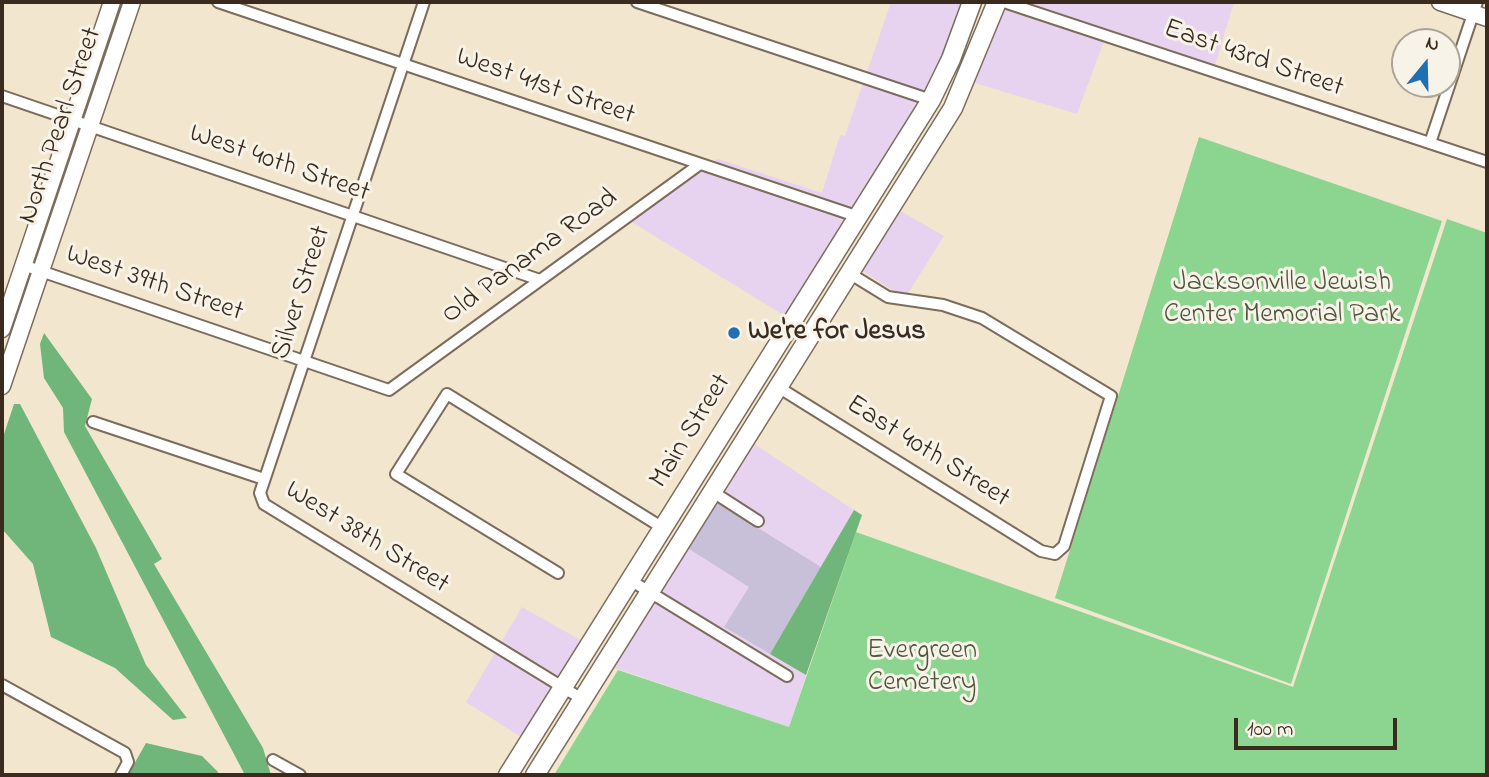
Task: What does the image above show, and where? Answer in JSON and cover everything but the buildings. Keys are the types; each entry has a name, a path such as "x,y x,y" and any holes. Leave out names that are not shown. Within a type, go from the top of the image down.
{"main road":[{"name":"Main Street","path":"508,775 931,100 951,59 972,2"},
{"name":"Main Street","path":"535,775 953,108 998,2"},
{"path":"795,360 818,304 859,234 859,217"}],"street":[{"name":"North Pearl Street","path":"2,329 112,2"},
{"name":"North Pearl Street","path":"2,386 132,2"},
{"name":"West 41st Street","path":"218,2 859,217"},
{"name":"Silver Street","path":"264,479 424,2"},
{"path":"637,2 931,100"},
{"name":"East 43rd Street","path":"1004,2 1487,162"},
{"path":"1430,144 1479,11 1440,2"},
{"name":"West 40th Street","path":"2,96 540,280"},
{"name":"Old Panama Road","path":"389,390 701,164"},
{"name":"West 39th Street","path":"23,265 389,390"},
{"name":"East 40th Street","path":"778,387 1041,551 1055,554 1064,546 1111,396 982,318 943,305 888,297 849,273"},
{"path":"558,573 396,474 447,394 663,528"},
{"name":"West 38th Street","path":"93,422 264,479 260,493 264,504 582,699"},
{"path":"713,492 758,521"},
{"path":"630,580 787,676"},
{"path":"2,685 125,752 128,762 121,775"},
{"path":"273,760 300,775"}],"shaded area":[{"path":"891,2 964,2 930,83 785,316 630,221 718,159 822,193 840,135 845,136"},
{"path":"1006,2 1234,2 1215,65 1108,30 1077,114 975,83"},
{"path":"899,210 944,236 905,298 861,270"},
{"path":"753,443 854,510 821,567 715,501"},
{"path":"715,501 821,567 770,654 724,627 749,587 686,547"},
{"path":"686,547 750,587 724,627 806,675 789,727 612,667"},
{"path":"522,607 582,641 521,737 466,702"}],"green space":[{"name":"Jacksonville Jewish Center Memorial Park","path":"1199,137 1442,221 1291,684 1055,598"},
{"name":"Evergreen Cemetery","path":"1447,219 1487,233 1487,775 554,775 618,670 789,727 856,532 1293,687"},
{"path":"44,333 92,399 85,426 162,559 154,564 263,748 271,775 245,775 64,432 63,408 44,378 40,344"},
{"path":"14,404 20,404 96,548 146,665 187,718 173,720 115,668 51,637 33,564 2,529 2,440"},
{"path":"854,510 862,515 806,675 770,654"},
{"path":"146,743 202,756 218,772 217,775 128,775"}],"place":[{"name":"We're for Jesus","path":"734,333"}]}
